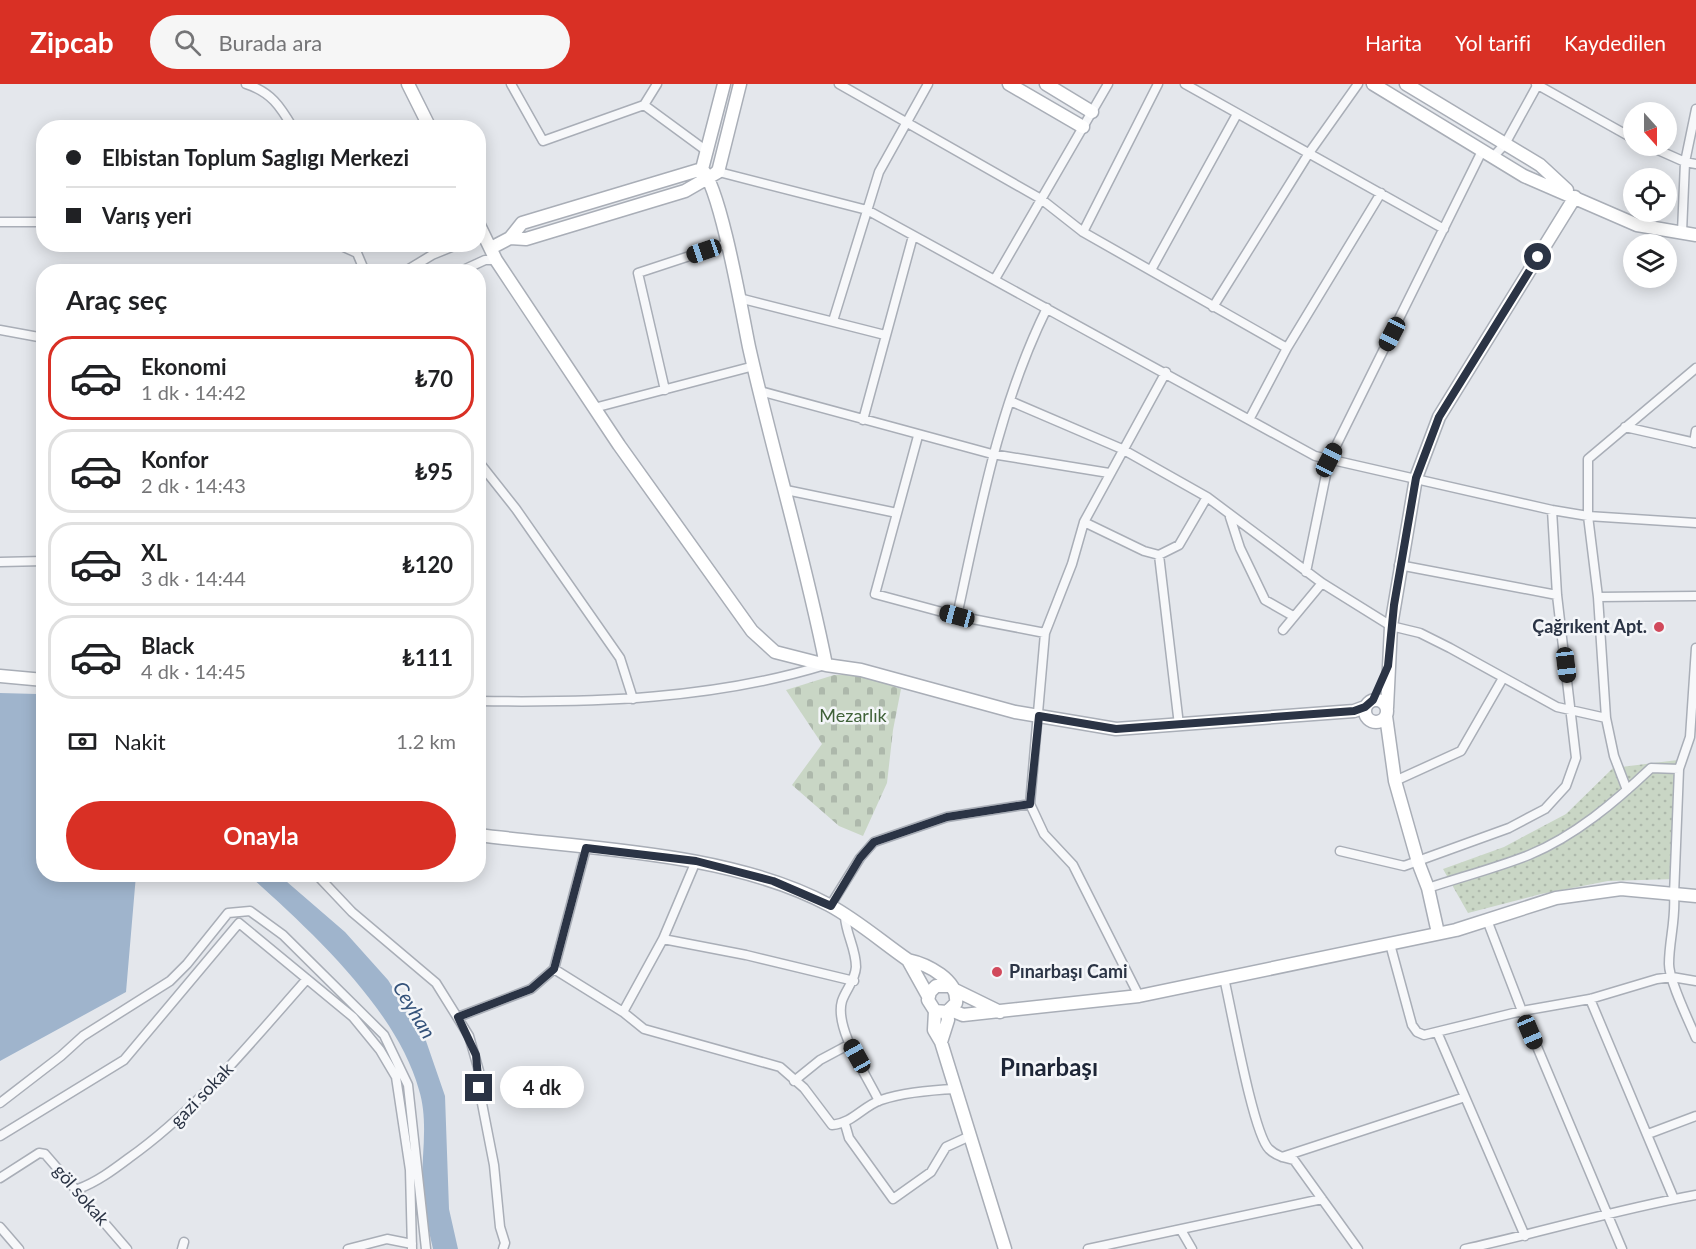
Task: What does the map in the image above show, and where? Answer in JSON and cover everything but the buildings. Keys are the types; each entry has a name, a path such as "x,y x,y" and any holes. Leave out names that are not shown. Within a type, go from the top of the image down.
{"street":[{"path":"246,84 262,89 278,102 288,120"},
{"path":"408,84 425,120"},
{"path":"511,84 543,141 644,105 657,84"},
{"path":"724,84 708,152 710,172 826,665"},
{"path":"486,242 510,238 526,239 674,195 710,172 740,84"},
{"path":"840,84 1041,199 1083,232 1287,348"},
{"path":"833,321 879,172 928,84"},
{"path":"1009,84 1083,127"},
{"path":"1046,84 1092,112"},
{"path":"995,279 1108,84"},
{"path":"1083,232 1158,84"},
{"path":"1185,84 1444,229"},
{"path":"1213,307 1309,153 1358,84"},
{"path":"1373,84 1524,176 1636,225 1696,235"},
{"path":"1406,84 1540,165 1575,197"},
{"path":"1306,572 1329,460 1444,229 1488,154 1505,144 1537,84 1623,133"},
{"path":"644,105 708,152"},
{"path":"1682,232 1685,162 1696,109"},
{"path":"1151,270 1237,114"},
{"path":"1672,156 1696,164"},
{"path":"710,172 867,210 1250,418 1315,456 1552,510 1588,516 1696,523"},
{"path":"1250,418 1287,348 1381,193"},
{"path":"1438,933 1428,888 1418,862 1395,781 1389,750 1386,712 1390,626 1416,478 1439,417 1575,197"},
{"path":"0,222 36,222"},
{"path":"863,420 913,236"},
{"path":"486,244 594,408 752,631 775,652 826,665 861,670 1015,712 1116,729 1354,711 1382,701 1386,712"},
{"path":"665,390 638,273 726,244"},
{"path":"417,264 439,252"},
{"path":"476,264 485,260 496,260"},
{"path":"739,298 885,335"},
{"path":"957,616 992,454 1024,353 1047,308"},
{"path":"0,330 36,337"},
{"path":"594,408 754,366"},
{"path":"1627,790 1614,756 1606,718 1598,597 1588,516 1588,459 1696,368"},
{"path":"1139,996 1085,885 1073,865 1044,834 1030,804 1045,633 1072,564 1084,522 1166,372"},
{"path":"760,391 918,436 992,454 1109,473"},
{"path":"1010,401 1122,449 1207,497 1230,517 1306,572 1390,626 1420,633 1557,708 1606,718"},
{"path":"1625,427 1695,443 1696,431"},
{"path":"918,436 875,594 957,616 1045,633"},
{"path":"486,471 516,509 620,658 633,699"},
{"path":"786,490 897,513"},
{"path":"1084,522 1144,551 1159,555 1179,545 1207,497"},
{"path":"1340,851 1404,866 1418,862 1509,828 1545,809 1566,786 1576,758 1557,595 1552,510"},
{"path":"1230,517 1240,548 1265,600 1293,616"},
{"path":"1159,555 1179,724"},
{"path":"0,562 36,561"},
{"path":"1400,565 1557,595"},
{"path":"1283,630 1322,583"},
{"path":"1598,597 1696,596"},
{"path":"1696,648 1693,737 1679,769 1675,913 1669,964 1696,1038"},
{"path":"486,701 633,699 747,685 785,678 826,665"},
{"path":"1388,666 1365,715 1389,750"},
{"path":"0,676 36,679"},
{"path":"1395,781 1461,751 1503,678"},
{"path":"1371,721 1380,721 1386,712"},
{"path":"1428,888 1529,855 1610,805 1652,768 1679,769"},
{"path":"831,906 860,858 874,842 947,817 1030,804"},
{"path":"486,836 696,861 773,881 831,906 908,960 932,969 946,980 957,998 944,1011 934,1030 941,1042 1005,1249"},
{"path":"458,1017 531,989 554,969 586,848"},
{"path":"623,1012 663,939 696,861"},
{"path":"324,882 352,912 436,983 470,1036 478,1063 500,1227 505,1243 503,1249"},
{"path":"908,960 928,996 929,1004 944,1011 963,1015 1001,1012 1139,996 1438,933 1556,898 1621,889 1696,896"},
{"path":"0,1102 61,1056 82,1036 170,981 187,964 228,913 250,911 282,935 384,1035 408,1085 426,1249"},
{"path":"845,917 856,966 854,981 842,1002 841,1024 879,1101"},
{"path":"1487,920 1522,1011 1622,1249"},
{"path":"0,1136 124,1060 239,923 353,1017 380,1050 396,1077 410,1170 412,1246 387,1239 348,1249"},
{"path":"663,939 746,955 854,981"},
{"path":"1390,944 1412,1025 1417,1032 1424,1035 1522,1011 1590,999 1657,979 1672,977 1696,981"},
{"path":"554,969 623,1012 644,1029 780,1067 804,1088 832,1125 845,1124 879,1101 920,1091 956,1089"},
{"path":"1224,978 1260,1130 1267,1148 1282,1157 1294,1160 1358,1249"},
{"name":"gazi sokak","path":"78,1189 93,1184 162,1135 210,1089 307,979"},
{"path":"928,996 936,986 951,987 1001,1012"},
{"path":"1590,999 1674,1199"},
{"path":"1437,1032 1525,1236"},
{"path":"794,1081 820,1060 850,1044"},
{"path":"1282,1157 1466,1097"},
{"path":"1648,1134 1696,1116"},
{"path":"845,1124 849,1138 893,1199 931,1172 946,1147 970,1136"},
{"name":"göl sokak","path":"0,1178 39,1153 45,1154 78,1189 127,1249"},
{"path":"1465,1249 1607,1216 1653,1202 1696,1195"},
{"path":"1088,1249 1322,1199"},
{"path":"0,1227 17,1248"},
{"path":"1181,1230 1192,1249"}],"green space":[{"name":"Mezarlık","path":"834,675 862,675 901,689 893,730 887,783 863,836 839,826 792,785 822,744 786,690"},
{"path":"1678,760 1675,879 1608,881 1541,894 1468,913 1443,869 1504,847 1566,814 1613,768"}],"water":[{"path":"0,693 36,694 36,882 135,882 126,992 0,1061"},
{"path":"256,882 287,882 345,932 388,980 425,1038 445,1096 449,1209 458,1249 433,1249 422,1190 424,1115 419,1090 408,1060 372,1002 350,974 300,922"}],"place":[{"name":"Çağrıkent Apt.","path":"1659,627"},
{"name":"Pınarbaşı Cami","path":"997,972"}],"district":[{"name":"Pınarbaşı","path":"1049,1068"}],"route":[{"path":"479,1088 476,1055 470,1036 458,1017 531,989 554,969 586,848 696,861 773,881 831,906 860,858 874,842 947,817 1030,804 1039,716 1116,729 1354,711 1365,707 1373,700 1388,666 1390,626 1416,478 1439,417 1538,257"}],"water label":[{"name":"Ceyhan","path":"414,1010"}]}
